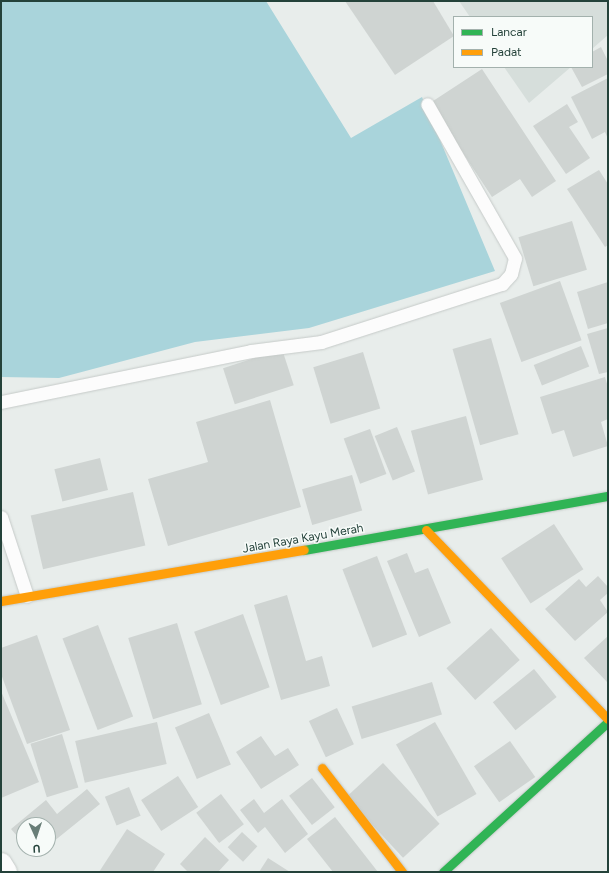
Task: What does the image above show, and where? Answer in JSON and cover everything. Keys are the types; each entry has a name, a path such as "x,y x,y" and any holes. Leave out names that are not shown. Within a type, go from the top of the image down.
{"main road":[{"name":"Jalan Raya Kayu Merah","path":"1,601 426,530 608,496"},
{"path":"426,530 608,720 443,872"},
{"path":"322,768 346,802 402,872"}],"street":[{"path":"1,864 6,872"}],"lane":[{"path":"1,402 251,351 321,342 502,284 511,274 515,258 427,104"},
{"path":"1,517 6,551 27,596"}],"shaded area":[{"path":"459,1 608,1 608,35 593,48 593,16 469,16"},
{"path":"505,68 570,68 529,103"}],"water":[{"path":"1,1 266,1 351,138 422,97 495,271 309,328 195,342 59,378 1,377"}],"building":[{"path":"345,1 433,1 453,37 395,75"},
{"path":"601,47 608,61 608,74 582,87 572,68 593,68 593,51"},
{"path":"482,69 556,181 532,197 520,179 492,197 430,103"},
{"path":"608,78 608,139 605,132 592,139 571,97"},
{"path":"567,104 578,122 569,127 590,158 566,174 533,126"},
{"path":"599,170 608,184 608,245 605,247 567,189"},
{"path":"572,221 587,270 533,286 518,237"},
{"path":"560,281 582,340 521,362 500,303"},
{"path":"608,282 608,323 588,329 577,292"},
{"path":"608,328 608,372 599,374 587,334"},
{"path":"491,338 519,434 480,445 453,349"},
{"path":"581,346 589,366 542,386 534,365"},
{"path":"282,349 294,385 235,404 223,368"},
{"path":"363,352 380,408 331,424 313,367"},
{"path":"605,377 608,387 608,419 601,422 608,446 573,457 564,430 552,434 540,397"},
{"path":"270,400 301,507 168,546 148,479 208,462 196,422"},
{"path":"466,416 483,480 428,495 411,431"},
{"path":"397,427 415,472 393,480 375,436"},
{"path":"370,429 386,474 360,484 344,439"},
{"path":"100,458 108,490 62,501 54,469"},
{"path":"352,475 362,511 312,525 302,489"},
{"path":"133,492 145,546 43,569 31,516"},
{"path":"554,524 583,569 531,604 501,558"},
{"path":"407,553 415,573 428,568 451,623 419,637 387,561"},
{"path":"377,556 407,634 373,648 342,569"},
{"path":"598,576 608,587 608,593 600,600 608,612 575,641 545,609 579,579 586,587"},
{"path":"287,595 306,661 322,656 330,686 281,700 254,605"},
{"path":"243,614 270,687 221,705 194,632"},
{"path":"177,623 202,704 153,719 128,638"},
{"path":"98,625 133,716 98,730 63,639"},
{"path":"491,628 520,660 475,700 446,668"},
{"path":"37,635 70,730 27,744 1,674 1,648"},
{"path":"608,636 608,683 584,658"},
{"path":"534,669 557,697 515,730 493,702"},
{"path":"432,682 442,715 362,739 352,707"},
{"path":"1,691 39,782 1,798"},
{"path":"337,708 354,744 326,757 309,721"},
{"path":"209,713 231,765 197,779 175,727"},
{"path":"157,722 167,764 85,783 75,741"},
{"path":"435,722 477,794 438,816 396,744"},
{"path":"62,734 78,788 47,797 30,744"},
{"path":"261,736 275,756 288,748 299,765 261,789 236,752"},
{"path":"510,741 535,777 499,802 474,766"},
{"path":"383,763 440,824 403,858 346,797"},
{"path":"178,776 198,807 161,831 141,800"},
{"path":"312,778 335,807 312,825 289,796"},
{"path":"129,787 141,816 117,825 105,797"},
{"path":"87,789 100,804 56,840 56,817 25,817 46,800 57,814"},
{"path":"221,794 244,824 219,843 196,813"},
{"path":"254,799 264,813 282,799 308,834 285,853 265,827 258,833 240,810"},
{"path":"335,817 378,872 333,872 307,839"},
{"path":"16,825 16,835 11,829"},
{"path":"127,829 165,854 153,872 99,872"},
{"path":"242,832 257,846 243,862 228,847"},
{"path":"205,837 229,860 218,872 188,872 180,864"},
{"path":"268,858 290,872 259,872"}],"traffic: fast":[{"path":"304,550 608,496"},
{"path":"443,872 608,722"}],"traffic: slow":[{"path":"426,530 608,719"},
{"path":"1,601 304,550"},
{"path":"322,768 402,872"}]}
